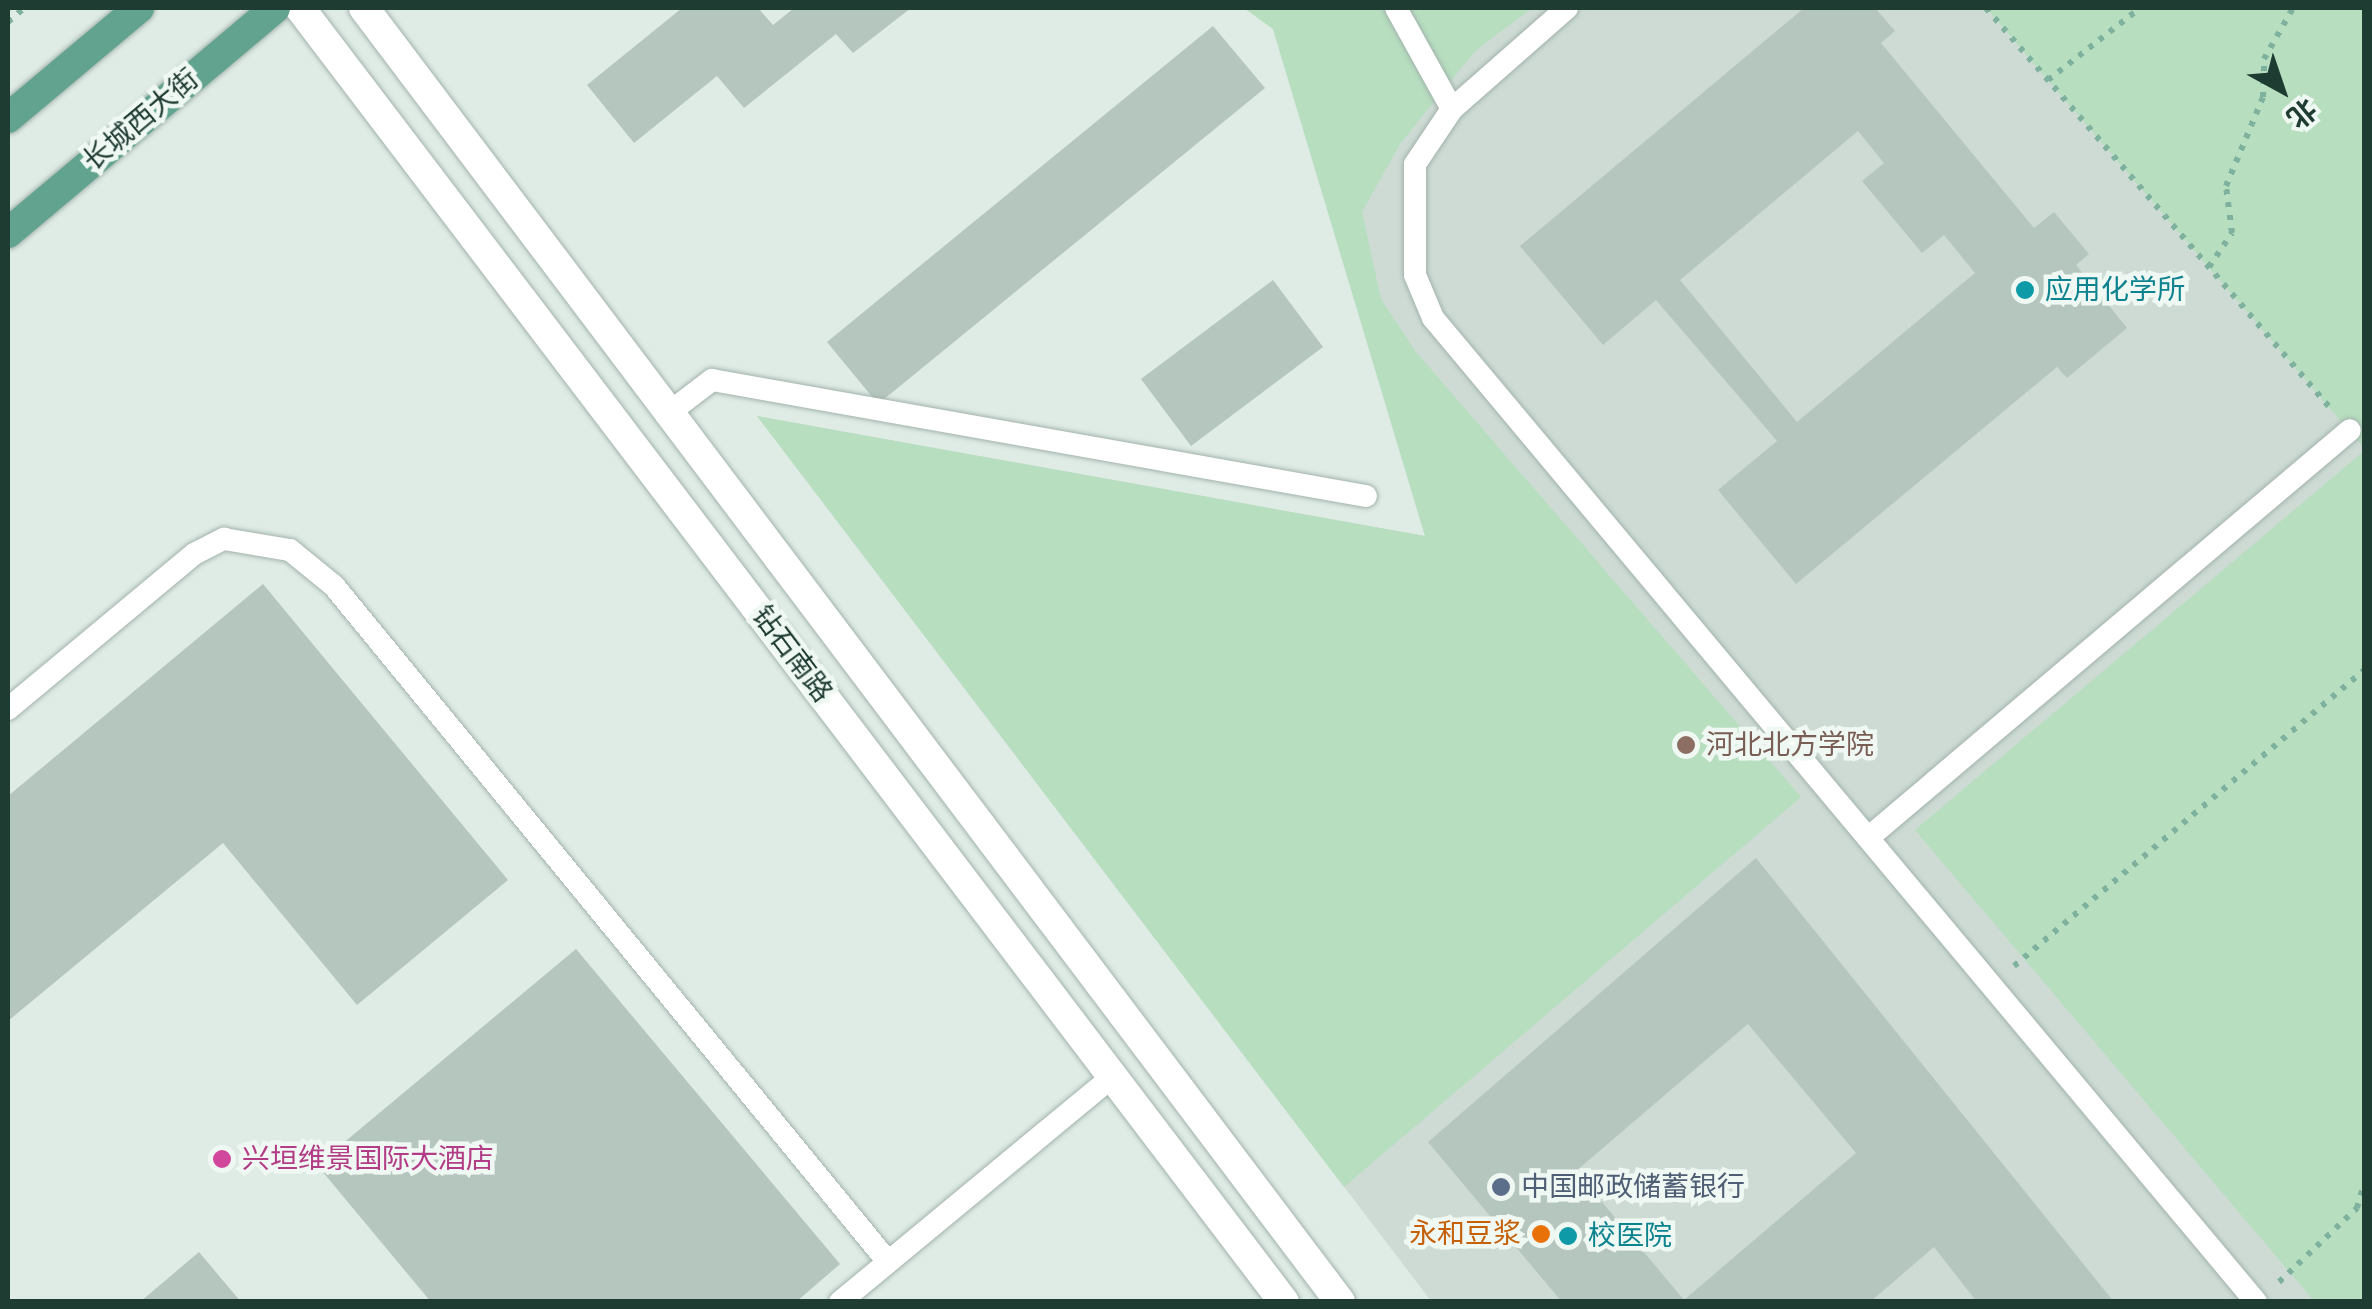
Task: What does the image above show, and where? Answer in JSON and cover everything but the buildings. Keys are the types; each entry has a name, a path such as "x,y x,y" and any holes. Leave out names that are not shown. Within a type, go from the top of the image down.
{"main road":[{"path":"8,118 139,8"},
{"name":"长城西大街","path":"8,233 275,8"},
{"name":"钻石南路","path":"300,8 1284,1302"},
{"name":"钻石南路","path":"364,8 666,415 1340,1302"}],"lane":[{"path":"1396,8 1452,109"},
{"path":"1567,8 1452,109 1415,164 1409,213 1415,275 1433,318 1991,985 2262,1297"},
{"path":"666,415 712,380 1366,496"},
{"path":"1868,838 2350,430"},
{"path":"8,678 15,703 194,554 224,540 290,550 334,586 888,1262"},
{"path":"840,1302 1113,1076"}],"path":[{"path":"8,22 24,8"},
{"path":"1986,8 2350,430"},
{"path":"2048,80 2140,8"},
{"path":"2210,267 2232,234 2226,186 2263,97 2264,59 2293,8"},
{"path":"1991,985 2364,670"},
{"path":"2262,1297 2358,1208 2364,1183"}],"shaded area":[{"name":"河北北方学院","path":"1244,8 2364,8 2364,1301 1431,1301 757,416 1425,536 1273,29"}],"green space":[{"path":"1244,8 1532,8 1475,51 1400,144 1362,212 1381,299 1416,352 1801,797 1344,1187 757,416 1425,536 1273,29"},
{"path":"1986,8 2364,8 2364,448"},
{"path":"2364,451 2364,1301 2314,1301 1915,830"}],"place":[{"name":"应用化学所","path":"2025,290"},
{"name":"河北北方学院","path":"1686,745"},
{"name":"兴垣维景国际大酒店","path":"222,1159"},
{"name":"中国邮政储蓄银行","path":"1501,1187"},
{"name":"永和豆浆","path":"1541,1234"},
{"name":"校医院","path":"1568,1236"}]}
